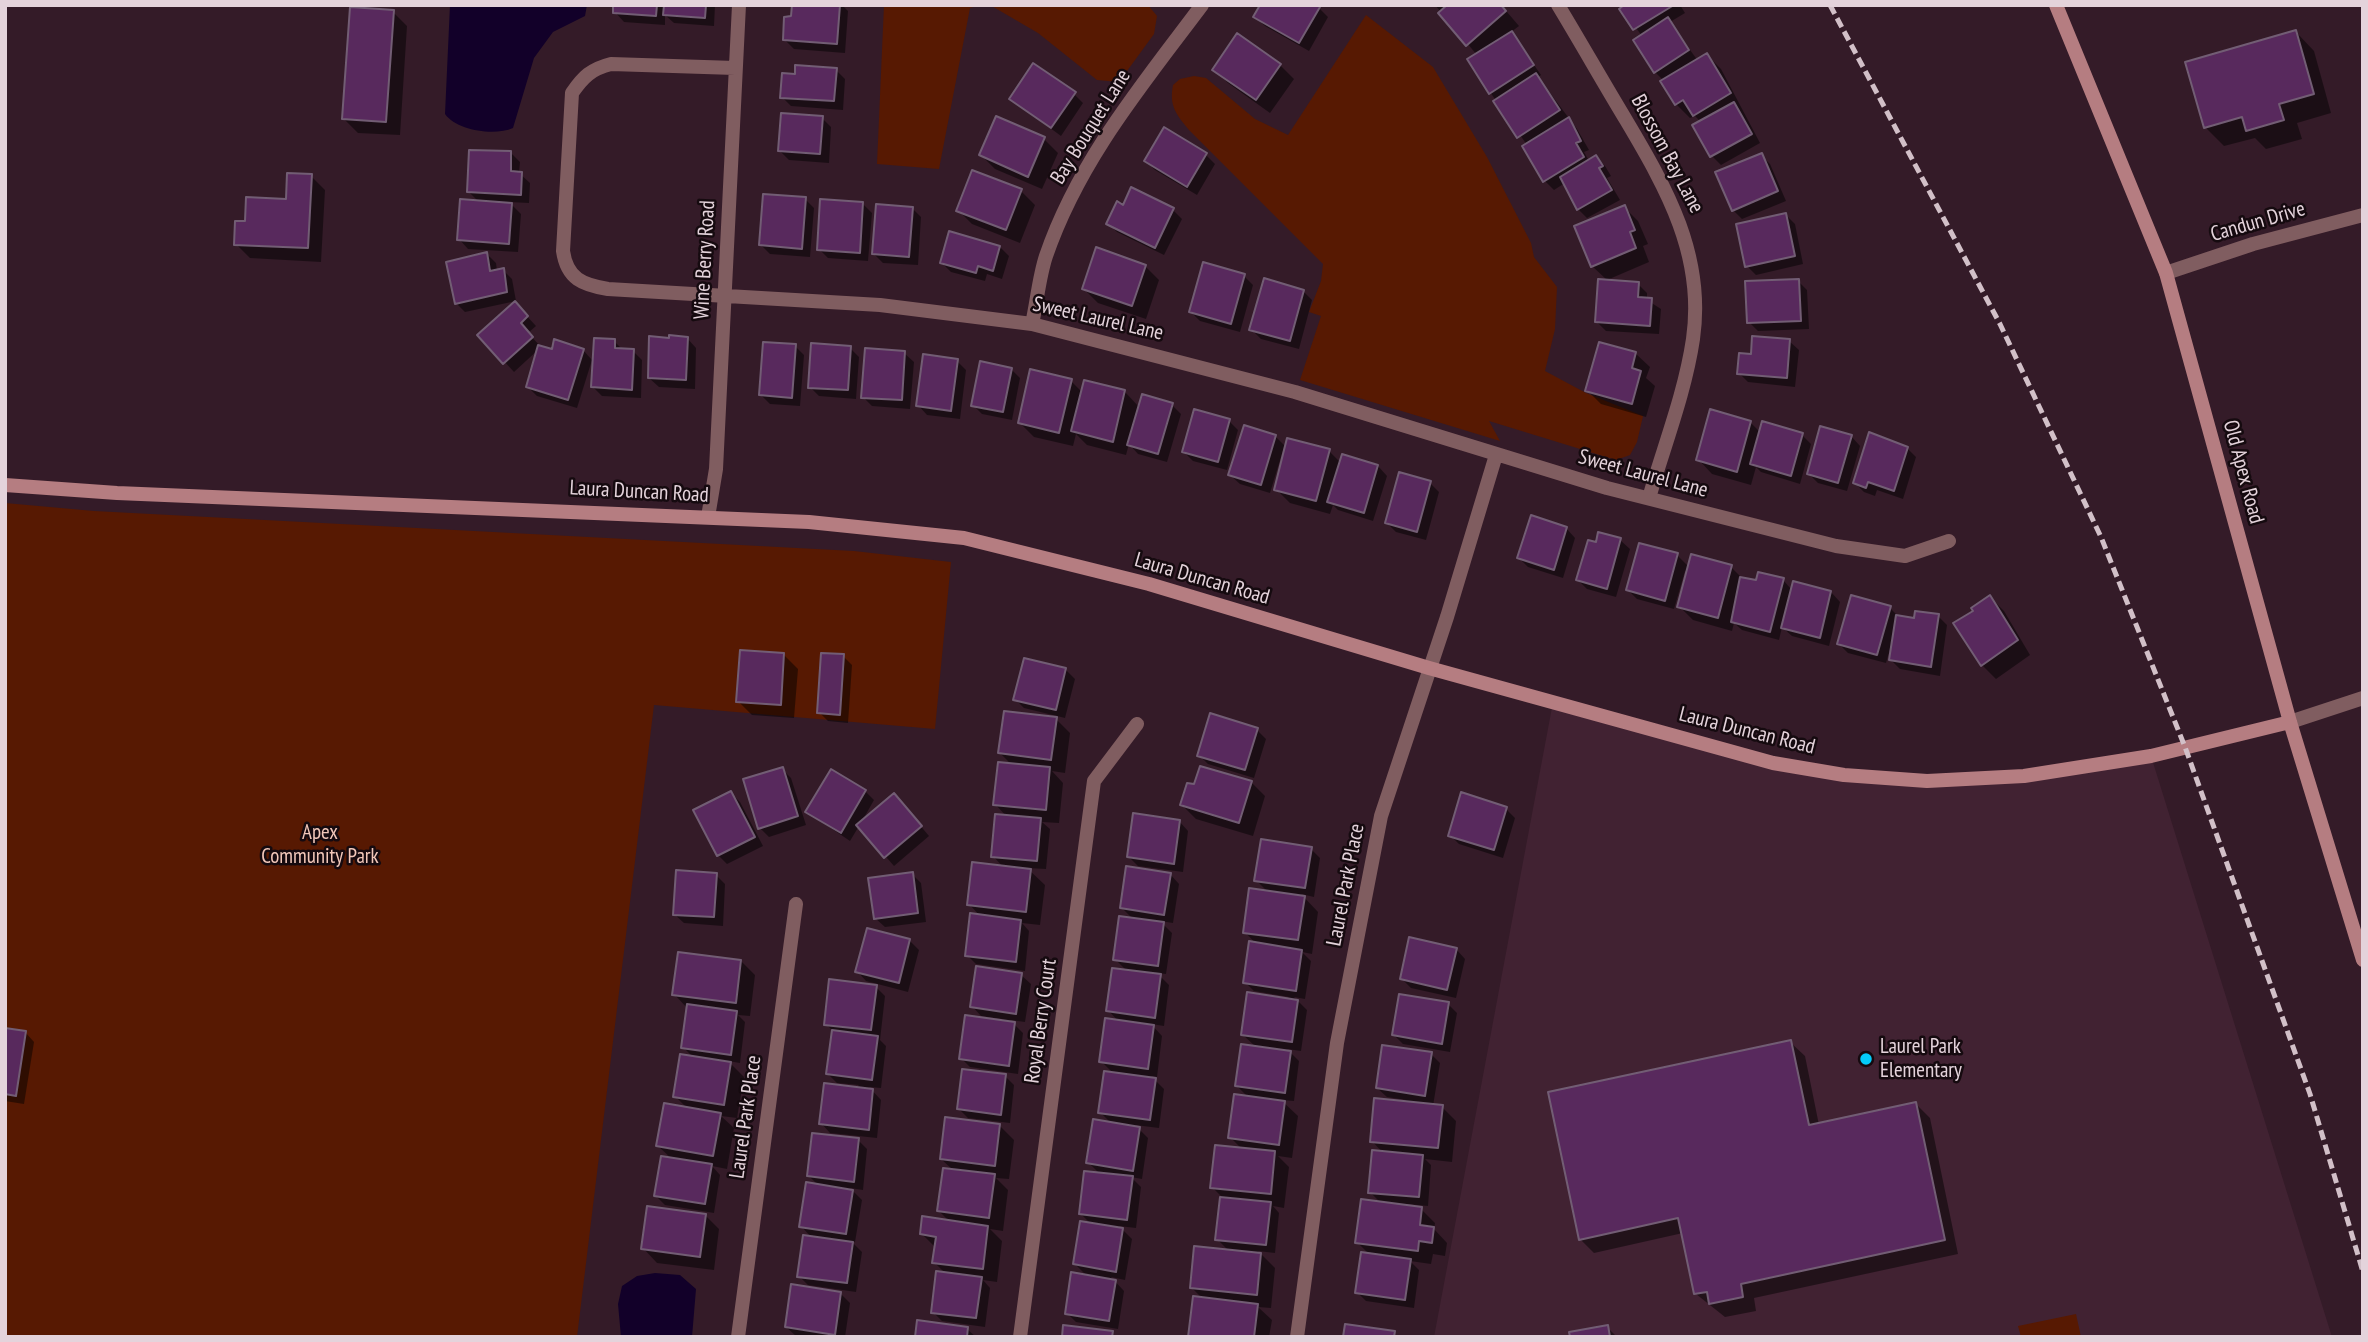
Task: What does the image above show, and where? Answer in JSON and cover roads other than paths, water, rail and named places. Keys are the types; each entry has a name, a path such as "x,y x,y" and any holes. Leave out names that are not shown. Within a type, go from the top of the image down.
{"street":[{"name":"Wine Berry Road","path":"708,517 716,469 739,5"},
{"name":"Bay Bouquet Lane","path":"1032,324 1045,258 1088,164 1129,99 1202,5"},
{"name":"Blossom Bay Lane","path":"1558,5 1668,193 1683,229 1692,265 1695,305 1688,367 1648,498"},
{"name":"Old Apex Road","path":"2056,5 2166,273 2290,722 2363,960"},
{"name":"Sweet Laurel Lane","path":"735,68 611,64 595,68 583,77 572,93 563,251 569,273 577,281 592,286 880,305 1032,324 1295,392 1496,455 1648,498 1871,554 1905,556 1949,541"},
{"name":"Candun Drive","path":"2166,273 2253,244 2363,215"},
{"name":"Laurel Park Place","path":"1297,1337 1337,1043 1381,816 1496,455"},
{"name":"Laura Duncan Road","path":"5,485 117,493 872,526 964,538 1149,584 1429,668 1773,763 1844,775 1927,781 2024,776 2078,769 2151,756 2290,722 2363,698"},
{"name":"Royal Berry Court","path":"1020,1337 1094,781 1137,724"},
{"name":"Laurel Park Place","path":"738,1337 796,904"}],"railway":[{"path":"1830,5 2000,324 2101,537 2185,747 2310,1094 2363,1272"}],"place":[{"name":"Laurel Park Elementary","path":"1866,1059"}],"park label":[{"name":"Apex Community Park","path":"320,845"}]}
